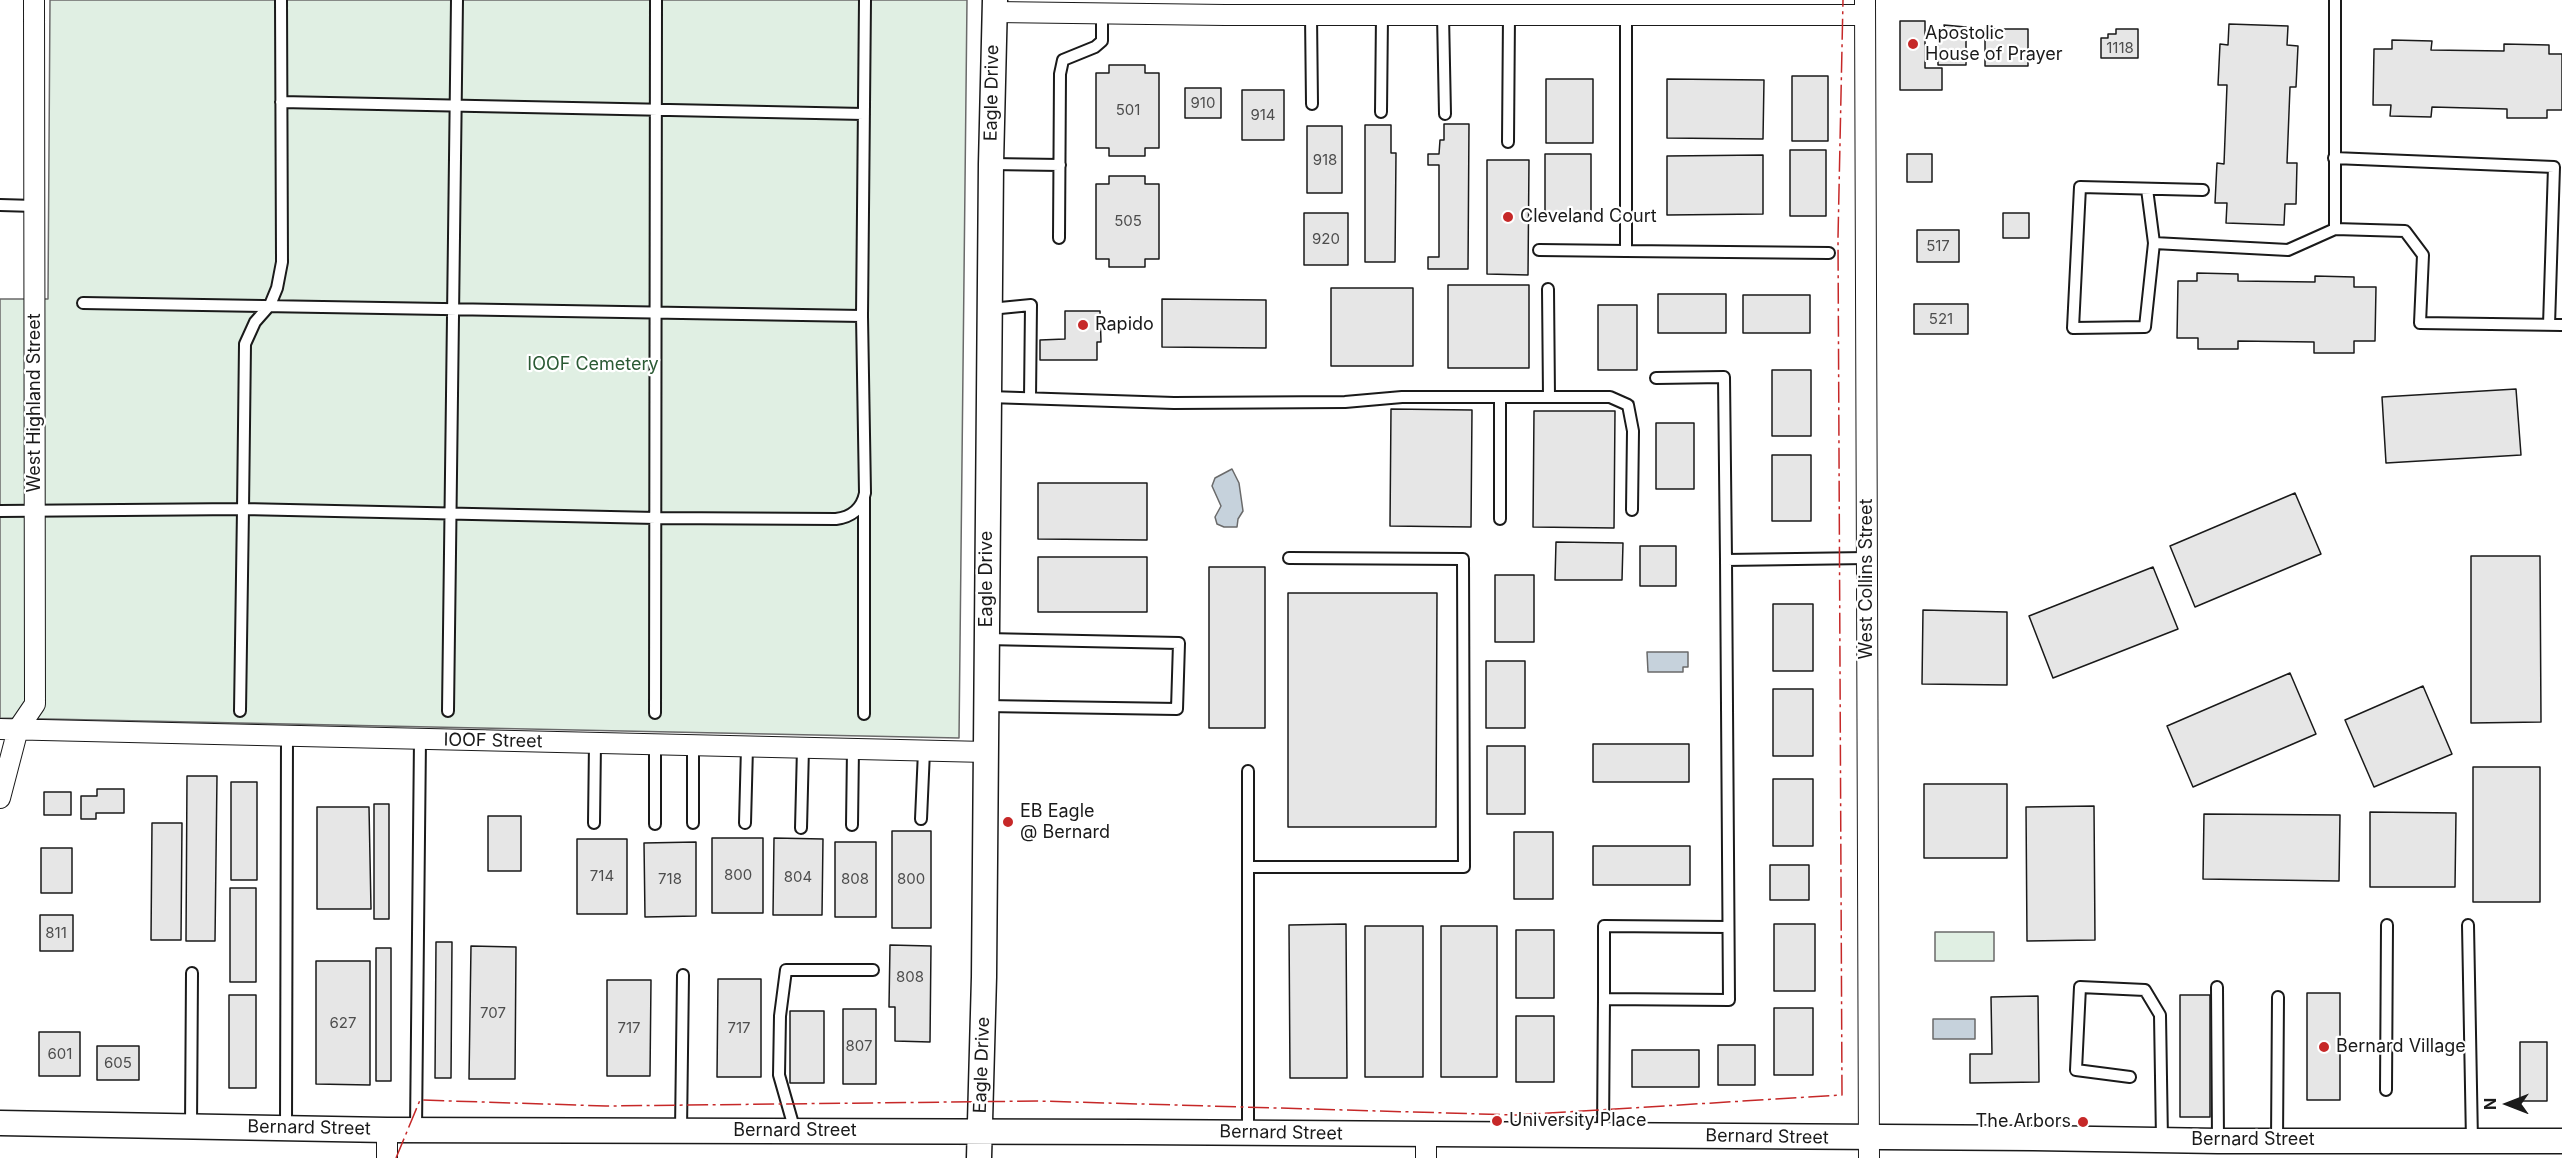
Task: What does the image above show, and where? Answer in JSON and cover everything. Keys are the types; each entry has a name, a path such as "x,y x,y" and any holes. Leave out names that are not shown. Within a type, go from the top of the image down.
{"street":[{"name":"West Highland Street","path":"0,798 9,729 35,704 34,0"},
{"path":"994,6 1102,14 1139,7 1311,15 1626,15 1684,8 1865,8"},
{"name":"Eagle Drive","path":"979,1158 984,977 989,309 994,6"},
{"name":"West Collins Street","path":"1865,8 1869,1148"},
{"name":"IOOF Street","path":"9,729 986,752"},
{"name":"Bernard Street","path":"0,1123 387,1130 1248,1133 1426,1146 1603,1134 1869,1148 2162,1140 2562,1141"},
{"path":"387,1130 387,1158"}],"lane":[{"path":"240,711 246,344 255,322 270,306 277,288 282,262 281,0"},
{"path":"448,711 457,0"},
{"path":"655,713 656,0"},
{"path":"864,714 862,316 865,0"},
{"path":"2335,0 2335,229"},
{"path":"1059,238 1060,74 1063,60 1095,47 1102,41 1102,14"},
{"path":"1311,15 1312,104"},
{"path":"1381,112 1382,15"},
{"path":"1443,15 1444,114"},
{"path":"1508,142 1509,15"},
{"path":"1626,15 1626,251"},
{"path":"281,102 864,114"},
{"path":"2334,158 2554,167 2556,269 2548,325"},
{"path":"991,164 1060,165"},
{"path":"2148,189 2154,243 2145,327 2073,328 2080,187 2203,189"},
{"path":"0,205 35,206"},
{"path":"2154,243 2288,249 2335,229 2405,231 2423,255 2420,323 2562,325"},
{"path":"1539,250 1829,253"},
{"path":"1548,289 1549,397"},
{"path":"83,303 862,316"},
{"path":"989,309 1031,306 1030,398"},
{"path":"1604,999 1728,1000 1724,377 1656,378"},
{"path":"989,397 1174,403 1345,402 1402,397 1610,397 1628,405 1633,431 1632,510"},
{"path":"1500,397 1500,519"},
{"path":"0,511 243,508 656,518 836,519 852,514 864,498"},
{"path":"1248,867 1464,867 1462,559 1289,558"},
{"path":"1726,560 1867,558"},
{"path":"986,639 1179,643 1178,709 986,706"},
{"path":"286,1128 287,735"},
{"path":"416,1129 420,739"},
{"path":"594,823 595,743"},
{"path":"655,744 655,824"},
{"path":"693,745 693,823"},
{"path":"745,824 747,747"},
{"path":"801,828 803,748"},
{"path":"852,825 853,749"},
{"path":"921,819 924,751"},
{"path":"1248,771 1248,1133"},
{"path":"2386,1090 2387,925"},
{"path":"2468,925 2472,1141"},
{"path":"1603,1134 1604,926 1728,927"},
{"path":"795,1131 779,1075 780,1016 786,970 873,970"},
{"path":"191,1126 192,973"},
{"path":"681,1131 683,975"},
{"path":"2130,1077 2076,1070 2080,987 2145,990 2160,1015 2162,1140"},
{"path":"2217,987 2218,1141"},
{"path":"2277,1141 2278,997"}],"green space":[{"name":"IOOF Cemetery","path":"50,0 967,0 959,738 0,718 0,299 48,299"},
{"path":"1935,932 1994,932 1994,961 1935,961"}],"shaded area":[{"path":"1232,469 1239,483 1243,511 1238,519 1237,527 1224,527 1217,524 1215,517 1221,506 1212,486 1215,478"},
{"path":"1647,652 1688,652 1688,667 1683,667 1683,672 1648,672"},
{"path":"1933,1019 1975,1019 1975,1039 1933,1039"}],"building":[{"name":"Apostolic House of Prayer","path":"1900,21 1925,21 1925,68 1942,68 1942,90 1900,90"},
{"path":"2229,24 2288,26 2287,45 2298,46 2296,87 2290,87 2287,163 2297,163 2296,204 2285,204 2284,225 2226,223 2227,203 2215,203 2217,163 2224,164 2227,85 2218,85 2220,44 2228,45"},
{"path":"1944,25 1966,27 1966,65 1938,65 1938,31 1945,31"},
{"path":"1985,29 2028,29 2028,66 1985,66"},
{"path":"2116,29 2138,29 2138,58 2101,58 2101,38 2108,38 2108,34 2116,34"},
{"path":"2392,40 2432,41 2431,50 2504,51 2504,44 2549,45 2549,54 2562,54 2562,110 2547,110 2547,118 2507,118 2507,109 2432,107 2431,117 2390,116 2391,105 2373,105 2374,49 2392,49"},
{"path":"1109,65 1145,65 1145,73 1159,73 1159,148 1145,148 1145,156 1109,156 1109,148 1096,148 1096,73 1109,73"},
{"path":"1792,76 1828,76 1828,141 1792,141"},
{"path":"1546,79 1593,79 1593,143 1546,143"},
{"path":"1667,79 1764,80 1763,139 1667,138"},
{"path":"1185,88 1221,88 1221,118 1185,118"},
{"path":"1242,90 1284,90 1284,140 1242,140"},
{"path":"1444,124 1469,124 1468,269 1428,269 1428,257 1439,257 1439,165 1428,165 1428,154 1439,154 1440,140 1444,140"},
{"path":"1365,125 1391,125 1391,153 1396,153 1395,262 1365,262"},
{"path":"1307,126 1342,126 1342,193 1307,193"},
{"path":"1790,150 1826,150 1826,216 1790,216"},
{"path":"1545,154 1591,154 1591,216 1545,216"},
{"path":"1907,154 1932,154 1932,182 1907,182"},
{"path":"1763,155 1763,214 1667,215 1667,156"},
{"name":"Cleveland Court","path":"1487,160 1529,160 1528,275 1487,274"},
{"path":"1109,176 1145,176 1145,184 1159,184 1159,259 1145,259 1145,267 1109,267 1109,259 1096,259 1096,184 1109,184"},
{"path":"1304,213 1348,213 1348,265 1304,265"},
{"path":"2003,213 2029,213 2029,238 2003,238"},
{"path":"1917,230 1959,230 1959,262 1917,262"},
{"path":"2197,273 2238,274 2238,281 2315,282 2315,276 2354,277 2354,287 2376,287 2375,341 2354,341 2354,353 2314,353 2314,342 2238,341 2238,349 2198,349 2198,338 2177,338 2178,281 2197,281"},
{"path":"1448,285 1529,285 1529,368 1448,368"},
{"path":"1331,288 1413,288 1413,366 1331,366"},
{"path":"1658,294 1726,294 1726,333 1658,333"},
{"path":"1743,295 1810,295 1810,333 1743,333"},
{"path":"1162,299 1266,300 1266,348 1162,347"},
{"path":"1914,304 1968,304 1968,334 1914,334"},
{"path":"1598,305 1637,305 1637,370 1598,370"},
{"name":"Rapido","path":"1065,311 1100,311 1101,342 1097,342 1097,360 1040,360 1040,340 1065,339"},
{"path":"1772,370 1811,370 1811,436 1772,436"},
{"path":"2516,389 2521,455 2386,463 2382,397"},
{"path":"1391,409 1472,410 1471,527 1390,526"},
{"path":"1534,411 1615,411 1614,528 1533,527"},
{"path":"1656,423 1694,423 1694,489 1656,489"},
{"path":"1772,455 1811,455 1811,521 1772,521"},
{"path":"1038,483 1147,483 1147,540 1038,539"},
{"path":"2295,493 2321,554 2195,607 2170,546"},
{"path":"1556,542 1623,543 1622,580 1555,580"},
{"path":"1640,546 1676,546 1676,586 1640,586"},
{"path":"2471,556 2540,556 2541,722 2471,723"},
{"path":"1038,557 1147,557 1147,612 1038,612"},
{"path":"1209,567 1265,567 1265,728 1209,728"},
{"path":"2153,567 2178,629 2053,678 2029,616"},
{"path":"1495,575 1534,575 1534,642 1495,642"},
{"path":"1288,593 1437,593 1436,827 1288,827"},
{"path":"1773,604 1813,604 1813,671 1773,671"},
{"path":"1923,610 2007,612 2007,685 1922,684"},
{"path":"1486,661 1525,661 1525,728 1486,728"},
{"path":"2290,673 2316,734 2193,787 2167,726"},
{"path":"2423,686 2452,754 2374,787 2345,720"},
{"path":"1773,689 1813,689 1813,756 1773,756"},
{"path":"1593,744 1689,744 1689,782 1593,782"},
{"path":"1487,746 1525,746 1525,814 1487,814"},
{"path":"2473,767 2540,767 2540,902 2473,902"},
{"path":"187,776 217,776 215,941 186,941"},
{"path":"1773,779 1813,779 1813,846 1773,846"},
{"path":"231,782 257,782 257,880 231,880"},
{"path":"1924,784 2007,784 2007,858 1924,858"},
{"path":"97,789 124,789 124,813 96,813 96,819 81,819 81,796 97,796"},
{"path":"44,792 71,792 71,815 44,815"},
{"path":"374,804 389,804 389,919 374,919"},
{"path":"2094,806 2095,940 2027,941 2026,807"},
{"path":"317,807 369,807 371,909 317,909"},
{"path":"2370,812 2456,813 2455,887 2370,887"},
{"path":"2204,814 2340,815 2339,881 2203,879"},
{"path":"488,816 521,816 521,871 488,871"},
{"path":"152,823 182,823 181,940 151,940"},
{"path":"892,831 931,831 931,928 892,928"},
{"path":"1514,832 1553,832 1553,899 1514,899"},
{"path":"712,838 763,838 763,913 712,913"},
{"path":"774,838 823,839 822,915 773,915"},
{"path":"577,839 627,839 627,914 577,914"},
{"path":"696,842 696,916 645,917 644,843"},
{"path":"835,842 876,842 876,917 835,917"},
{"path":"1593,846 1690,846 1690,885 1593,885"},
{"path":"41,848 72,848 72,893 41,893"},
{"path":"1770,865 1809,865 1809,900 1770,900"},
{"path":"230,888 256,888 256,982 230,982"},
{"path":"40,915 73,915 73,951 40,951"},
{"path":"1346,924 1347,1078 1290,1078 1289,925"},
{"path":"1774,924 1815,924 1815,991 1774,991"},
{"path":"1365,926 1423,926 1423,1077 1365,1077"},
{"path":"1441,926 1497,926 1497,1077 1441,1077"},
{"path":"1516,930 1554,930 1554,998 1516,998"},
{"path":"436,942 452,942 451,1078 435,1078"},
{"path":"890,945 931,946 930,1042 895,1041 895,1007 889,1007"},
{"path":"471,946 516,947 515,1079 469,1079"},
{"path":"376,948 391,948 391,1081 376,1081"},
{"path":"316,961 370,961 370,1085 316,1084"},
{"path":"718,979 761,979 761,1077 717,1077"},
{"path":"607,980 651,980 650,1076 607,1076"},
{"name":"Bernard Village","path":"2307,993 2340,993 2340,1100 2307,1100"},
{"path":"229,995 256,995 256,1088 229,1088"},
{"path":"2180,995 2210,995 2210,1117 2180,1117"},
{"path":"2038,996 2039,1082 1970,1083 1970,1054 1992,1054 1991,997"},
{"path":"1774,1008 1813,1008 1813,1075 1774,1075"},
{"path":"843,1009 876,1009 876,1084 843,1084"},
{"path":"790,1011 824,1011 824,1083 790,1083"},
{"path":"1516,1016 1554,1016 1554,1082 1516,1082"},
{"path":"39,1032 80,1032 80,1076 39,1076"},
{"path":"2520,1042 2547,1042 2547,1101 2520,1101"},
{"path":"1718,1045 1755,1045 1755,1085 1718,1085"},
{"path":"97,1046 139,1046 139,1080 97,1080"},
{"path":"1632,1050 1699,1050 1699,1087 1632,1087"}],"power":[{"path":"396,1158 420,1100 606,1106 1038,1101 1516,1115 1842,1095 1838,238 1843,0"}],"place":[{"name":"Apostolic House of Prayer","path":"1913,44"},
{"name":"Cleveland Court","path":"1508,217"},
{"name":"Rapido","path":"1083,325"},
{"name":"EB Eagle @ Bernard","path":"1008,822"},
{"name":"Bernard Village","path":"2324,1047"},
{"name":"University Place","path":"1497,1121"},
{"name":"The Arbors","path":"2083,1122"}]}
